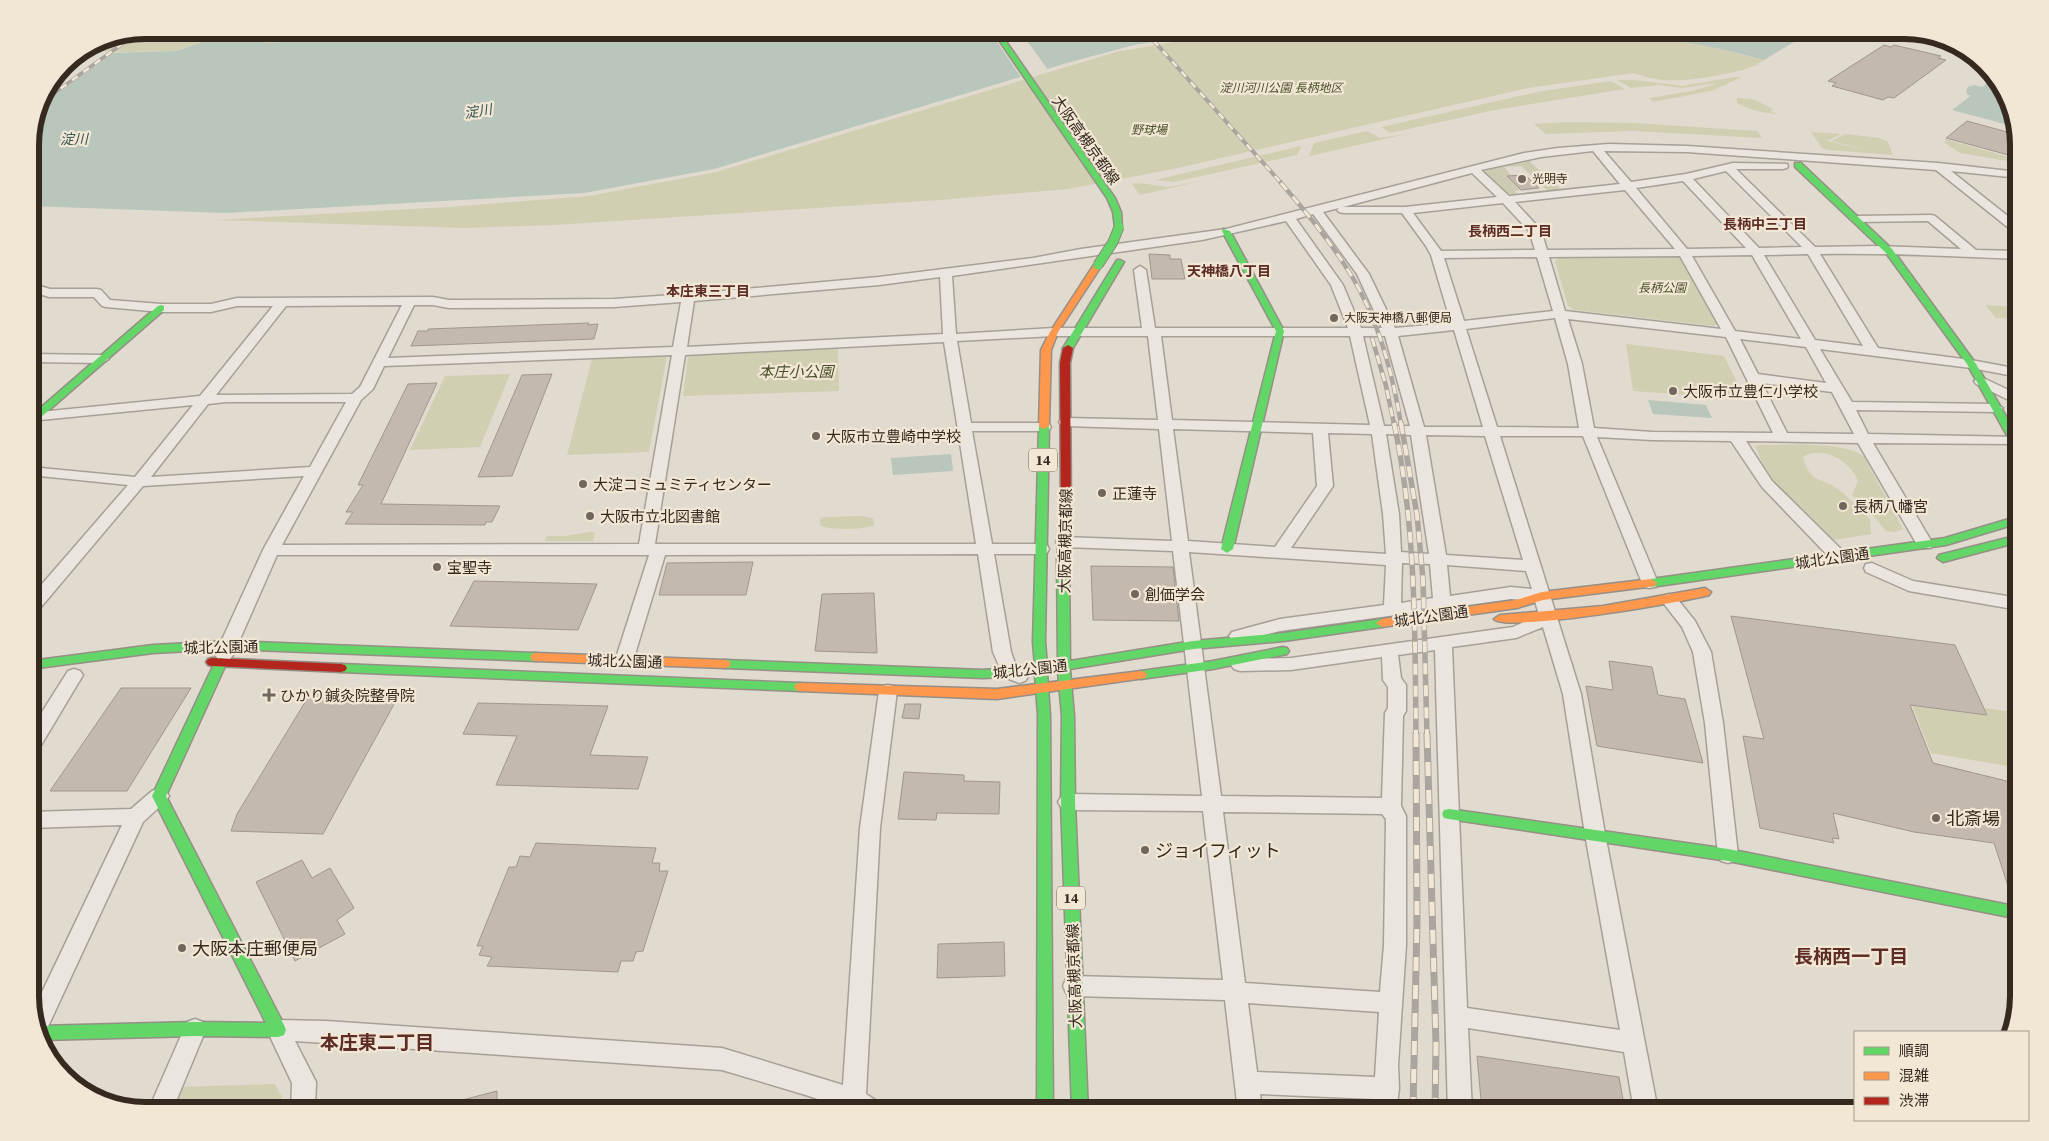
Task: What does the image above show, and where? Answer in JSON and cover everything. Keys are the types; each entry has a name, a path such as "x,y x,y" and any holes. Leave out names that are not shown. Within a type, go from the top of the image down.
{"main road":[{"name":"大阪高槻京都線","path":"1001,39 1111,198 1117,211 1119,227 1113,242 1054,332 1046,350 1040,670 1044,716 1045,1102"},
{"name":"大阪高槻京都線","path":"1014,39 1071,119"},
{"path":"1798,166 1889,251 1971,364 2010,432"},
{"path":"1226,231 1280,331 1227,549"},
{"name":"大阪高槻京都線","path":"1080,1102 1068,802 1068,716 1064,666 1064,542 1066,517 1065,363 1068,346 1120,262 1135,232"},
{"path":"39,412 160,308"},
{"name":"城北公園通","path":"39,665 153,649 228,645 983,674 1010,673 1040,670 1193,645 1284,637 1517,604 1542,596 1650,583 1946,541 2010,522"},
{"path":"1929,560 1948,558 2010,541"},
{"name":"城北公園通","path":"1867,569 1891,566"},
{"name":"城北公園通","path":"1490,621 1550,617 1669,600 1681,596 1719,590"},
{"name":"城北公園通","path":"196,663 221,662 997,694 1204,665 1298,648"},
{"path":"46,1033 196,1029 278,1030 159,796 221,662"},
{"path":"55,678 79,675"},
{"path":"1449,814 1728,854 2010,911"}],"street":[{"path":"39,290 49,293 97,293 106,303 160,308 212,308 237,302 283,301 433,301 448,304 595,303 688,298 946,273 1185,240 1316,210 1474,169 1557,150 1635,147 1938,166 2010,174"},
{"path":"1596,148 1684,252 1730,334 1782,437"},
{"path":"1789,156 1798,166"},
{"path":"1316,210 1404,210 1629,186 1686,178 1728,167 1798,166"},
{"path":"1938,166 2010,225"},
{"path":"1728,167 1813,252 1873,350"},
{"path":"1474,169 1535,230 1575,364 1585,424 1650,583"},
{"path":"1686,178 1756,252 1926,544"},
{"path":"1316,210 1359,267 1376,299 1387,332 1418,431 1440,560 1442,603"},
{"path":"1404,210 1432,245 1437,255 1532,566 1550,617 1572,694 1595,834 1644,1102"},
{"path":"1289,216 1337,286 1360,332 1391,514 1394,560 1392,610"},
{"path":"1856,220 1931,218 1975,255"},
{"path":"1437,255 1889,251 2010,255"},
{"path":"1140,270 1165,424 1193,645 1204,665 1214,804 1234,990 1249,1102"},
{"path":"946,273 950,339 1002,652 1010,673 1042,688"},
{"path":"624,661 652,551 688,298"},
{"path":"39,599 206,401 283,301"},
{"path":"221,662 271,550 360,393 381,362 410,301"},
{"path":"381,362 950,339 1054,332 1387,332 1560,314 1873,350 2010,371"},
{"path":"39,358 102,359"},
{"path":"1753,378 1836,388"},
{"path":"1981,381 2010,397"},
{"path":"39,417 226,398 360,393"},
{"path":"1847,406 1996,408"},
{"path":"1066,422 1418,431 1588,432 1652,436 1863,438 2010,444"},
{"path":"965,426 1044,427"},
{"path":"1280,552 1325,486 1320,428"},
{"path":"1735,436 1767,484 1839,557"},
{"path":"39,472 139,482 315,471"},
{"path":"1064,542 1180,546 1394,560 1403,557 1532,566"},
{"path":"271,550 1041,549"},
{"path":"1867,569 1909,586 2010,603"},
{"path":"1210,644 1280,625 1511,593 1542,596"},
{"path":"1669,600 1689,625 1702,652 1714,723 1728,854"},
{"path":"1204,665 1291,664 1516,632 1550,617"},
{"path":"1443,641 1460,1102"},
{"path":"1246,1082 1386,1100 1386,1065 1395,945 1396,816 1391,812 1391,806 1394,714 1397,711 1397,685 1392,680 1391,658 1386,649"},
{"path":"39,734 79,675"},
{"path":"863,1102 870,828 888,691"},
{"path":"41,1017 136,818 159,796"},
{"path":"1068,802 1391,806"},
{"path":"39,820 136,818"},
{"path":"1074,986 1234,990 1251,994 1391,1003"},
{"path":"1456,1016 1634,1043"},
{"path":"164,1102 196,1029"},
{"path":"303,1102 304,1082 278,1030 326,1031 722,1059 809,1085 853,1102"}],"green space":[{"path":"204,39 176,51 93,53 111,44 131,40"},
{"path":"265,39 334,39 265,43 262,41"},
{"path":"1672,39 1764,60 1755,66 1740,71 1690,79 1656,79 1634,73 1528,88 1173,169 1068,189 940,200 554,225 464,228 215,220 448,207 589,196 716,172 1116,52 1174,42 1171,40"},
{"path":"1742,77 1711,91 1653,102 1649,98 1692,91 1719,83 1682,88 1659,85 1631,88 1617,80 1635,80 1683,86"},
{"path":"1611,81 1625,89 1495,110 1390,133 1381,127 1537,92"},
{"path":"1737,98 1753,99 1773,109 1770,111 1778,114 1746,108 1737,103"},
{"path":"1567,122 1634,123 1757,131 1762,138 1633,131 1546,134 1534,124"},
{"path":"1367,131 1380,138 1410,133 1267,166 1309,156 1314,143"},
{"path":"1811,132 1841,134 1827,141 1876,152 1831,141 1845,134 1880,138 1888,142 1893,155 1829,150 1822,148"},
{"path":"1945,139 2010,158 2010,161 1960,153 1945,143"},
{"path":"1301,146 1297,155 1174,182 1155,180"},
{"path":"1214,178 1140,195 1132,184 1142,183 1169,187"},
{"name":"長柄公園","path":"1674,256 1682,259 1718,323 1714,326 1575,310 1568,306 1555,261 1561,257"},
{"path":"1985,305 2010,306 2010,319 1996,318"},
{"path":"1626,344 1724,356 1741,390 1727,398 1633,391"},
{"name":"本庄小公園","path":"838,348 839,391 683,396 688,357 695,354"},
{"path":"667,356 649,452 567,455 592,359"},
{"path":"510,374 480,447 410,450 445,376"},
{"name":"長柄八幡宮","path":"1755,446 1830,446 1856,452 1864,457 1903,529 1895,532 1886,531 1856,500 1852,495 1858,481 1849,467 1842,461 1827,454 1811,454 1803,457 1809,472 1817,479 1838,489 1870,519 1871,534 1834,540 1786,498 1764,467"},
{"path":"862,516 873,518 874,526 838,529 820,525 820,518"},
{"path":"595,532 593,541 545,541 547,536 565,536"},
{"path":"1912,706 1988,715 1985,708 2010,712 2010,766 1931,753"},
{"path":"275,1084 282,1097 282,1102 172,1102 178,1087"}],"shaded area":[{"path":"1529,161 1562,190 1548,191 1521,166 1504,167 1511,175 1506,176 1520,190 1515,191 1517,194 1507,193 1499,188 1485,173 1487,170"}],"water":[{"name":"淀川","path":"205,39 264,39 262,40 265,43 334,39 1169,39 1134,45 1067,63 714,169 584,193 226,213 39,206 39,138 42,118 57,86 70,70 91,54 176,51"},
{"path":"1666,39 1799,39 1764,60"},
{"path":"1989,82 2005,111 2008,125 1952,110"},
{"path":"1648,400 1706,405 1712,418 1653,414"},
{"path":"951,454 953,471 893,475 891,458"}],"pier":[{"path":"995,39 1026,39 1049,71 1022,79"},
{"path":"96,51 116,51 50,99 61,80 75,65 86,57"}],"building":[{"path":"1884,45 1891,47 1894,45 1941,56 1938,58 1946,60 1894,98 1888,97 1883,100 1832,86 1836,83 1828,81"},
{"path":"1967,121 2009,133 2010,155 1946,138"},
{"name":"光明寺","path":"1525,175 1539,188 1521,190 1507,176"},
{"path":"1149,254 1170,255 1170,259 1181,259 1185,279 1152,279"},
{"path":"589,323 588,325 598,324 594,339 411,346 418,331 428,331 428,329"},
{"path":"552,374 512,476 478,477 522,375"},
{"path":"437,383 381,504 500,506 492,522 486,522 485,525 345,524 353,512 346,512 363,485 358,485 408,384"},
{"path":"753,562 746,595 659,595 667,563"},
{"name":"創価学会","path":"1091,566 1173,567 1179,621 1093,620"},
{"path":"474,581 597,584 578,630 450,626"},
{"path":"874,593 877,653 815,651 822,594"},
{"path":"1731,616 1955,645 1987,715 1910,705 1933,763 2010,782 2010,892 1994,843 1914,832 1833,813 1839,839 1832,838 1834,843 1760,828 1743,736 1764,739"},
{"path":"1609,661 1652,667 1658,695 1685,699 1703,763 1597,746 1586,686 1613,690"},
{"path":"121,688 191,688 127,791 50,791"},
{"path":"310,694 398,697 323,834 231,831 237,814"},
{"path":"478,703 608,706 590,755 648,757 638,789 496,785 517,736 463,734"},
{"path":"905,704 921,704 919,719 902,718"},
{"path":"904,772 964,775 964,781 1000,782 999,814 937,813 936,820 898,819"},
{"path":"536,843 656,848 652,863 660,863 659,871 668,871 643,951 636,952 633,961 621,961 618,972 487,966 492,957 479,955 483,946 477,946 509,867 516,867 520,856 530,857"},
{"path":"302,860 312,878 330,868 354,908 337,920 345,934 295,961 256,882"},
{"path":"1004,942 1005,976 937,978 938,944"},
{"path":"1477,1056 1619,1077 1623,1102 1481,1102"},
{"path":"497,1091 497,1102 454,1102"}],"waterway":[{"path":"1975,91 1999,98"}],"railway":[{"path":"1152,39 1282,184"},
{"path":"52,95 127,41"},
{"path":"1281,183 1337,254 1364,299 1377,329 1387,360 1401,424"},
{"path":"1372,338 1386,386 1394,424"},
{"path":"1394,423 1407,500 1413,579 1416,736"},
{"path":"1401,423 1417,515 1423,579 1427,736"},
{"path":"1413,1102 1417,920 1416,734"},
{"path":"1427,734 1436,1045 1435,1102"}],"traffic: fast":[{"path":"1001,39 1111,198 1117,212 1119,227"},
{"path":"1798,165 1889,251 1971,364 2010,432"},
{"path":"1098,265 1113,242 1119,227"},
{"path":"1226,231 1280,331 1227,549"},
{"path":"1068,348 1120,262"},
{"path":"39,414 161,308"},
{"path":"1044,426 1039,642 1044,715 1045,1102"},
{"path":"1066,519 1063,559 1064,666 1068,716 1068,802 1080,1102"},
{"path":"1651,583 1946,541 2010,522"},
{"path":"1943,558 2010,540"},
{"path":"725,664 983,674 1040,670 1193,645 1284,637 1382,623"},
{"path":"39,664 153,649 228,645 536,657"},
{"path":"1141,675 1213,665 1283,651"},
{"path":"46,1033 195,1029 278,1030 159,796 221,662"},
{"path":"341,668 800,687"},
{"path":"1449,814 1728,855 2010,911"}],"traffic: slow":[{"path":"1044,426 1046,350 1054,332 1098,265"},
{"path":"1382,623 1517,604 1542,596 1651,583"},
{"path":"1500,619 1552,616 1603,610 1705,592"},
{"path":"536,657 725,664"},
{"path":"800,687 997,694 1141,675"}],"traffic: jam":[{"path":"1066,519 1065,363 1068,348"},
{"path":"212,662 341,668"}],"place":[{"name":"光明寺","path":"1522,179"},
{"name":"大阪天神橋八郵便局","path":"1334,318"},
{"name":"大阪市立豊仁小学校","path":"1673,391"},
{"name":"大阪市立豊崎中学校","path":"816,436"},
{"name":"大淀コミュミティセンター","path":"583,484"},
{"name":"正蓮寺","path":"1102,493"},
{"name":"長柄八幡宮","path":"1843,506"},
{"name":"大阪市立北図書館","path":"590,516"},
{"name":"宝聖寺","path":"437,567"},
{"name":"創価学会","path":"1135,594"},
{"name":"ひかり鍼灸院整骨院","path":"269,695"},
{"name":"北斎場","path":"1936,818"},
{"name":"ジョイフィット","path":"1145,850"},
{"name":"大阪本庄郵便局","path":"182,948"}],"district":[{"name":"長柄中三丁目","path":"1765,224"},
{"name":"長柄西二丁目","path":"1510,231"},
{"name":"天神橋八丁目","path":"1229,271"},
{"name":"本庄東三丁目","path":"708,291"},
{"name":"長柄西一丁目","path":"1851,956"},
{"name":"本庄東二丁目","path":"377,1042"}],"park label":[{"name":"淀川河川公園 長柄地区","path":"1281,88"},
{"name":"野球場","path":"1149,130"}]}
